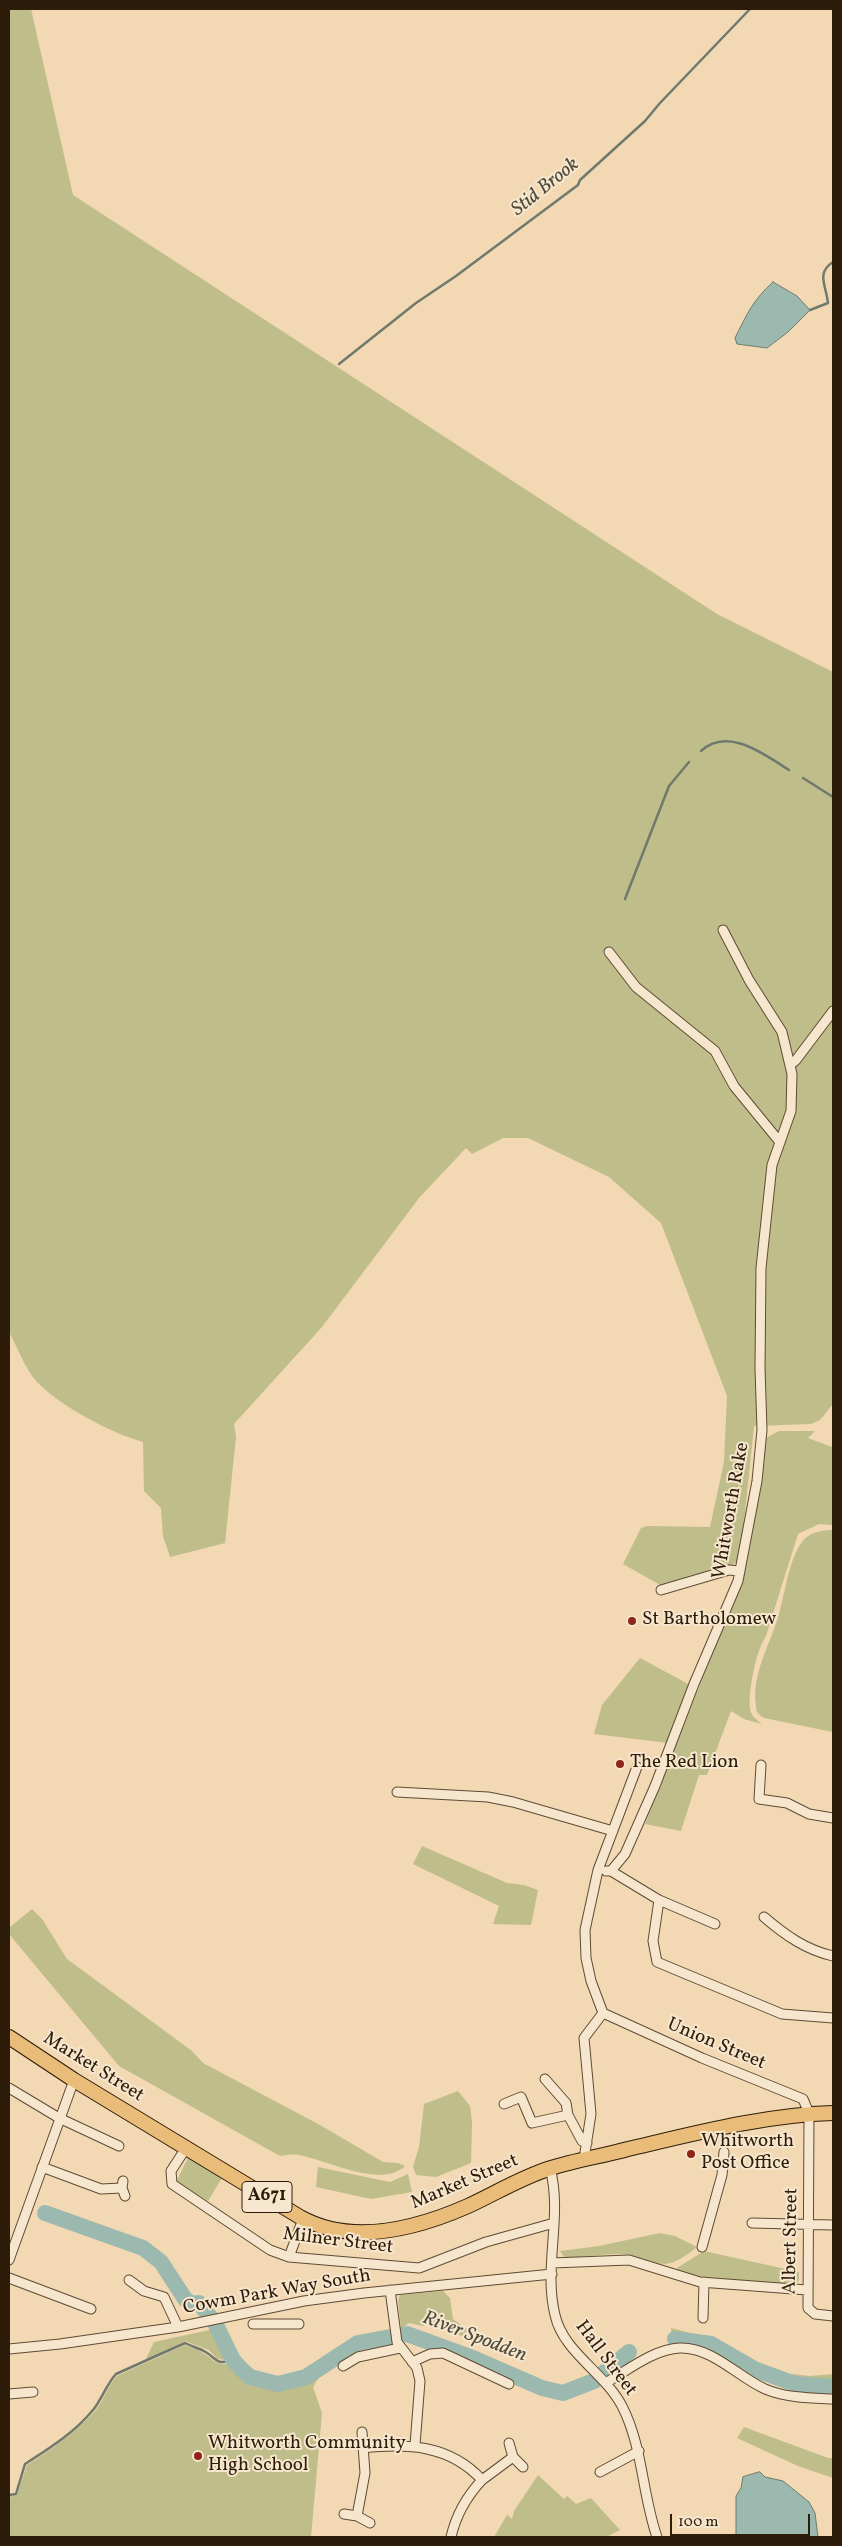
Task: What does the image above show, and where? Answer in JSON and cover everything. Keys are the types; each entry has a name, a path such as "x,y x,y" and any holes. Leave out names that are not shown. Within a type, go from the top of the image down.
{"main road":[{"name":"Market Street","path":"9,2037 74,2080 304,2219 346,2231 379,2231 400,2228 445,2215 550,2168 584,2159 722,2127 809,2114 833,2113"}],"street":[{"name":"Whitworth Rake","path":"611,1872 625,1854 655,1786 740,1571 757,1481 762,1430 760,1368 761,1268 772,1166 779,1140 791,1111 790,1065 782,1032 748,980 723,930"},
{"path":"610,952 636,987 715,1052 734,1086 779,1140"},
{"path":"790,1065 796,1060 833,1011"},
{"path":"661,1590 728,1570 740,1571"},
{"path":"761,1765 759,1799 787,1803 809,1814 833,1818"},
{"path":"584,2159 591,2114 584,2038 603,2013 591,1981 584,1945 585,1930 598,1870 637,1767"},
{"path":"397,1792 488,1797 513,1802 612,1831"},
{"path":"598,1870 611,1872 659,1900 716,1924"},
{"path":"659,1900 653,1941 657,1962 782,2014 833,2018"},
{"path":"764,1917 781,1932 815,1952 833,1956"},
{"name":"Union Street","path":"603,2013 702,2058 803,2100 809,2114"},
{"path":"546,2079 566,2103 568,2115 582,2141 587,2143"},
{"path":"9,2260 74,2080"},
{"path":"9,2088 59,2118 118,2146"},
{"path":"504,2104 521,2097 532,2123 568,2115"},
{"name":"Albert Street","path":"809,2114 808,2308 815,2314 833,2316"},
{"name":"Milner Street","path":"186,2148 171,2171 172,2184 270,2250 290,2256 419,2268 486,2242 554,2222"},
{"path":"702,2247 722,2176 724,2152"},
{"path":"42,2167 101,2189 123,2188"},
{"name":"Hall Street","path":"550,2168 555,2193 552,2263 555,2316 573,2348 606,2381 622,2405 639,2451 645,2498 657,2537"},
{"path":"290,2256 304,2219"},
{"path":"752,2223 833,2225"},
{"path":"552,2263 629,2260 704,2282 807,2290"},
{"name":"Cowm Park Way South","path":"9,2349 60,2344 178,2327 278,2305 390,2290 552,2274"},
{"path":"9,2278 91,2309"},
{"path":"129,2280 144,2291 164,2297 178,2327"},
{"path":"703,2318 704,2282"},
{"path":"390,2290 394,2328 399,2345 412,2362 420,2381 421,2393 416,2446"},
{"path":"278,2305 278,2324"},
{"path":"253,2324 299,2324"},
{"path":"343,2366 358,2357 399,2345"},
{"path":"606,2381 658,2353 680,2348 713,2358 765,2389 797,2397 833,2399"},
{"path":"412,2362 430,2354 443,2353 509,2384"},
{"path":"9,2394 33,2392"},
{"path":"357,2516 365,2473 362,2432"},
{"path":"509,2443 513,2458 523,2467"},
{"path":"363,2448 416,2446 468,2467 482,2480"},
{"path":"600,2472 639,2451"},
{"path":"451,2537 465,2502 482,2480 513,2458"},
{"path":"344,2514 357,2516 370,2523"}],"shaded area":[{"path":"9,9 31,9 73,195 717,614 833,672 833,1404 820,1420 811,1424 754,1426 740,1560 728,1568 662,1586 623,1564 641,1528 647,1526 710,1527 724,1462 727,1396 661,1223 609,1177 528,1138 503,1138 472,1154 466,1148 419,1198 322,1327 234,1424 236,1437 225,1543 170,1557 163,1536 161,1508 144,1491 143,1442 87,1418 47,1391 29,1371 9,1332"},
{"path":"779,1431 815,1431 808,1438 832,1447 833,1444 833,1525 819,1524 798,1534 766,1636 759,1651 750,1692 750,1709 753,1716 762,1724 744,1719 731,1711 707,1775 699,1775 681,1831 645,1824 739,1586 746,1564 766,1438"},
{"path":"833,1530 833,1732 764,1718 757,1710 755,1694 759,1670 776,1625 794,1557 802,1542 812,1534"},
{"path":"640,1658 690,1685 668,1743 594,1734 602,1705"},
{"path":"422,1846 507,1883 524,1885 538,1890 531,1925 493,1924 499,1906 413,1864"},
{"path":"32,1909 42,1919 67,1959 192,2051 203,2063 320,2125 383,2162 398,2163 405,2166 395,2172 383,2175 369,2174 299,2155 280,2156 119,2066 9,1934 9,1928"},
{"path":"458,2091 470,2106 472,2122 471,2163 436,2177 416,2175 413,2167 419,2147 424,2104"},
{"path":"189,2156 223,2176 208,2201 176,2182"},
{"path":"318,2167 390,2182 408,2174 412,2192 371,2199 316,2187"},
{"path":"660,2233 675,2236 697,2247 684,2257 665,2264 619,2254 565,2258 560,2251 599,2246"},
{"path":"704,2251 799,2272 799,2280 795,2285 712,2279 677,2271 677,2268"},
{"path":"443,2291 450,2298 453,2319 481,2339 464,2337 432,2323 423,2326 409,2323 401,2329 398,2301 400,2295"},
{"path":"671,2328 714,2339 763,2366 782,2373 810,2376 833,2374 833,2385 796,2382 757,2368 714,2343 672,2336"},
{"path":"214,2329 228,2360 217,2359 209,2350 185,2341 145,2361 154,2342"},
{"name":"Whitworth Community High School","path":"185,2345 200,2351 219,2363 231,2363 252,2379 263,2384 284,2386 296,2384 321,2374 313,2387 322,2413 311,2537 9,2537 9,2497 17,2495 27,2465 79,2427 97,2408 117,2376"},
{"path":"744,2427 828,2458 833,2458 833,2478 798,2466 737,2438"},
{"path":"538,2475 564,2499 567,2496 576,2504 591,2498 620,2530 606,2537 494,2537 507,2515 512,2519 514,2511"}],"water":[{"path":"773,282 797,296 810,310 788,332 767,348 737,344 735,338 747,314 755,301"},
{"path":"760,2472 765,2477 783,2481 809,2502 815,2513 818,2537 736,2537 736,2496 741,2488 743,2477"}],"waterway":[{"name":"Stid Brook","path":"339,364 416,303 456,276 578,185 580,180 645,121 750,9"},
{"path":"810,310 828,303 823,275 828,266 833,262"},
{"path":"701,751 712,744 723,741 734,742 758,751 789,770"},
{"path":"625,899 669,786 689,762"},
{"path":"803,778 833,797"},
{"name":"River Spodden","path":"45,2213 143,2248 161,2262 185,2299 191,2304 199,2303 215,2323 233,2360 241,2369 250,2377 278,2384 306,2377 358,2343 407,2334 473,2358 542,2388 563,2393 594,2381 629,2352"},
{"name":"River Spodden","path":"675,2339 711,2344 754,2369 795,2384 833,2387"},
{"path":"9,2495 16,2494 25,2464 78,2426 96,2406 116,2374 185,2343 204,2351 219,2362 233,2360"}],"place":[{"name":"St Bartholomew","path":"632,1621"},
{"name":"The Red Lion","path":"620,1764"},
{"name":"Whitworth Post Office","path":"691,2154"},
{"name":"Whitworth Community High School","path":"198,2456"}]}
